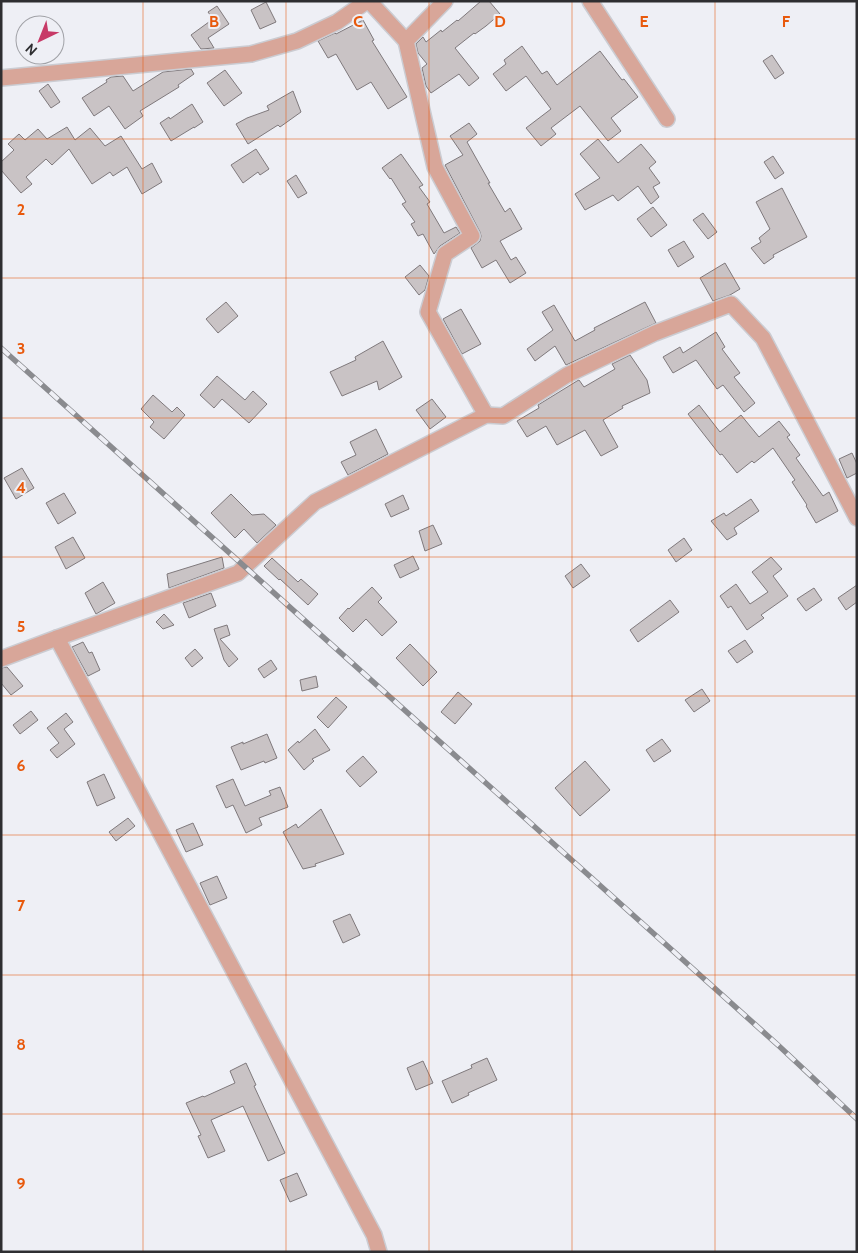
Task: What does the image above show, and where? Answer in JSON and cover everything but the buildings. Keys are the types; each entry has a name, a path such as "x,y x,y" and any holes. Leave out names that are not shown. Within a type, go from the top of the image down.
{"street":[{"path":"1,78 251,54 296,41 337,22 368,1 406,40 435,167 472,236 445,254 428,312 486,415"},
{"path":"406,40 445,1"},
{"path":"590,1 667,119"},
{"path":"1,659 238,573 315,502 486,415 503,416 567,375 655,333 732,304 764,338 857,518"},
{"path":"57,638 374,1235 379,1252"}],"railway":[{"path":"1,348 779,1046 857,1119"}]}
